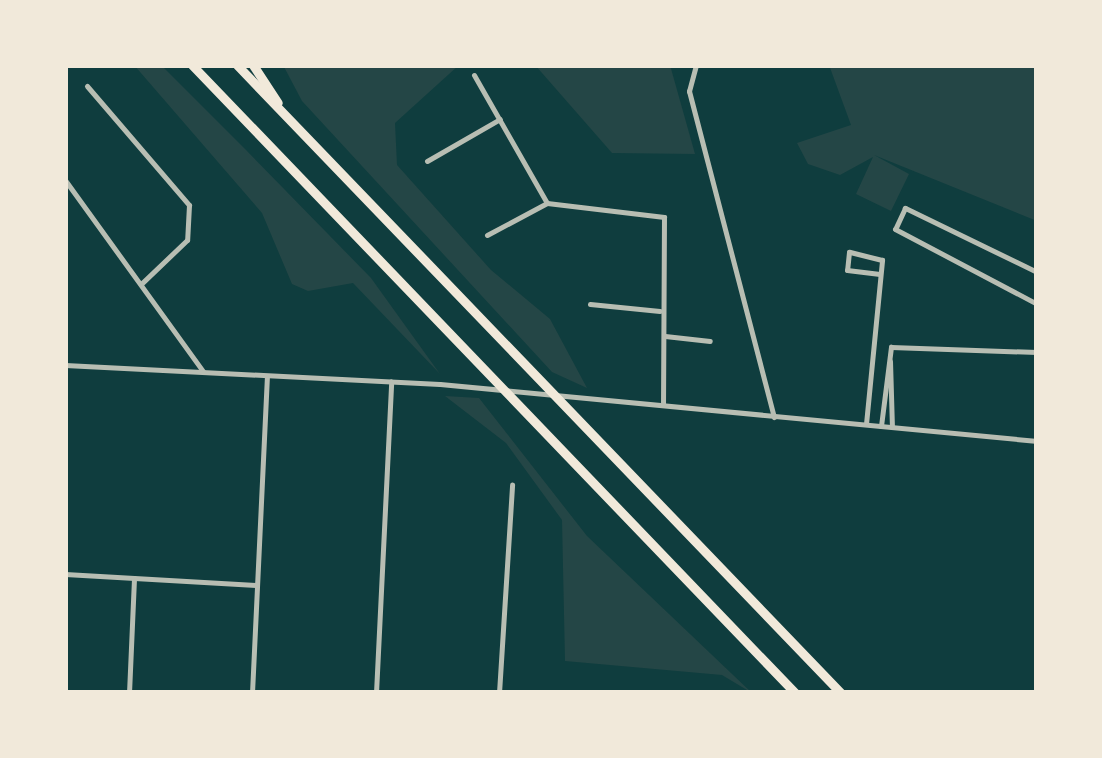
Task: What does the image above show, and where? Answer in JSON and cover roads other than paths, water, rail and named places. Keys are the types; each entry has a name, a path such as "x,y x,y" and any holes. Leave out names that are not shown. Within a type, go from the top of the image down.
{"highway":[{"path":"192,65 795,693"},
{"path":"237,65 841,693"},
{"path":"253,65 284,115"}],"street":[{"path":"696,65 689,91 774,417"},
{"path":"474,75 546,203"},
{"path":"87,86 190,205 187,240 142,283"},
{"path":"427,162 500,119"},
{"path":"65,180 203,371"},
{"path":"487,236 546,203 664,217 660,311 666,336 663,405"},
{"path":"1037,272 904,208 895,230 1037,304"},
{"path":"866,424 880,274 878,255 849,252 847,270 880,274"},
{"path":"590,304 660,311"},
{"path":"666,336 710,340"},
{"path":"881,426 891,347 1037,352"},
{"path":"890,362 892,426"},
{"path":"65,365 440,384 1037,441"},
{"path":"252,693 267,376"},
{"path":"376,693 392,381"},
{"path":"499,693 512,484"},
{"path":"65,574 257,585"},
{"path":"129,693 134,578"}]}
